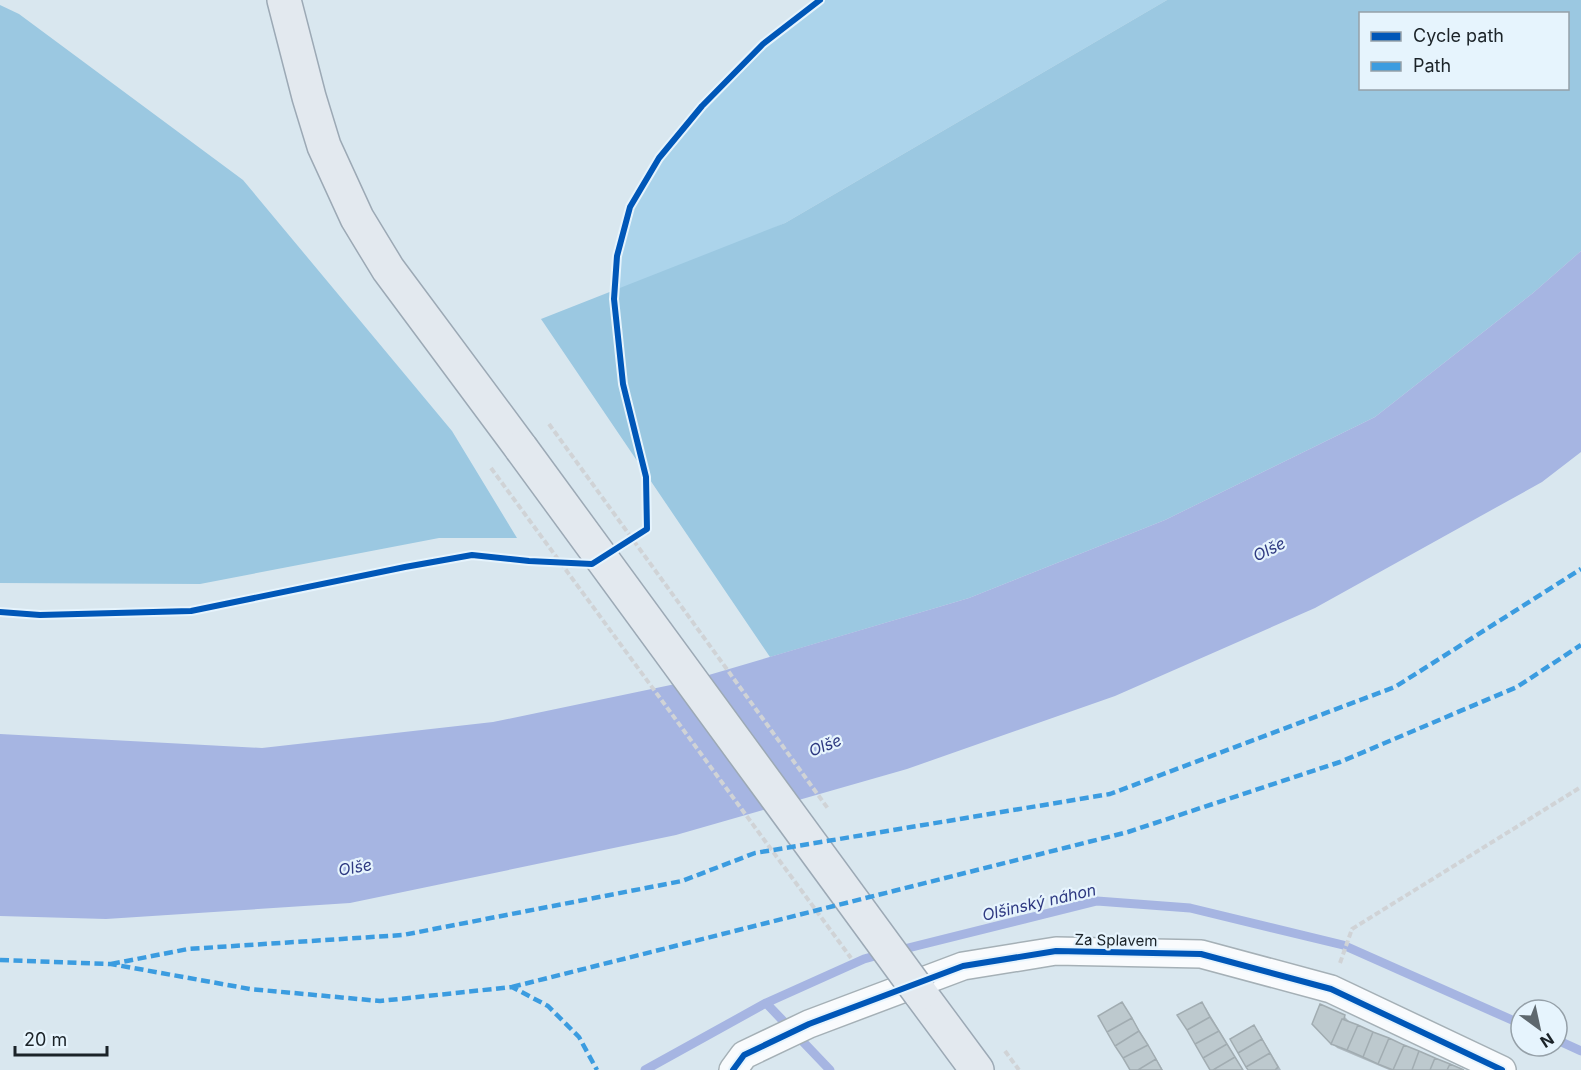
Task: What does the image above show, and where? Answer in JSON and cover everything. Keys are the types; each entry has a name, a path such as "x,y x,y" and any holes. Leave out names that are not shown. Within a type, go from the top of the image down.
{"main road":[{"path":"264,0 274,24 304,77"},
{"path":"284,0 324,146 357,218 388,269 977,1070"},
{"path":"302,0 304,77"}],"street":[{"name":"Za Splavem","path":"733,1070 744,1055 808,1024 963,966 1056,951 1201,954 1256,968 1331,989 1502,1070"}],"path":[{"path":"549,424 835,818"},
{"path":"491,468 855,963"},
{"path":"628,541 638,535"},
{"path":"550,562 571,563"},
{"path":"1337,970 1352,929 1581,787"}],"shaded area":[{"path":"820,0 1167,0 785,223 614,299 617,256 630,207 659,158 702,106 763,44"},
{"path":"1167,0 1581,0 1581,251 1533,293 1375,417 1165,520 969,598 770,657 541,319 785,223"},
{"path":"0,5 19,14 243,180 452,431 517,538 439,538 200,584 0,583"}],"water":[{"name":"Olše","path":"1581,251 1581,452 1542,482 1315,608 1115,696 907,769 676,835 350,903 106,919 0,916 0,734 262,748 493,722 685,682 969,598 1165,520 1375,417 1533,293"}],"building":[{"path":"1122,1002 1132,1018 1107,1032 1098,1016"},
{"path":"1202,1002 1210,1017 1187,1030 1177,1015"},
{"path":"1320,1004 1345,1015 1331,1044 1312,1024"},
{"path":"1210,1017 1219,1031 1195,1044 1187,1030"},
{"path":"1132,1018 1139,1031 1115,1046 1107,1032"},
{"path":"1342,1019 1358,1025 1347,1050 1331,1044"},
{"path":"1254,1025 1262,1039 1238,1053 1230,1039"},
{"path":"1358,1025 1373,1032 1363,1057 1347,1050"},
{"path":"1139,1031 1148,1045 1123,1058 1115,1046"},
{"path":"1219,1031 1227,1044 1203,1058 1195,1044"},
{"path":"1373,1032 1389,1038 1378,1064 1363,1057"},
{"path":"1389,1038 1404,1045 1393,1070 1378,1064"},
{"path":"1262,1039 1270,1053 1246,1067 1238,1053"},
{"path":"1227,1044 1235,1057 1210,1070 1203,1058"},
{"path":"1148,1045 1156,1059 1138,1070 1130,1070 1123,1058"},
{"path":"1404,1045 1419,1051 1412,1070 1393,1070"},
{"path":"1419,1051 1435,1058 1430,1070 1412,1070"},
{"path":"1270,1053 1278,1067 1275,1070 1248,1070 1246,1067"},
{"path":"1235,1057 1243,1070 1213,1070"},
{"path":"1435,1058 1450,1064 1447,1070 1430,1070"},
{"path":"1156,1059 1162,1070 1138,1070"},
{"path":"1450,1064 1464,1070 1447,1070"}],"waterway":[{"name":"Olšinský náhon","path":"896,951 1097,901 1190,908 1343,945 1509,1019"},
{"name":"Olšinský náhon","path":"645,1070 766,1003 864,959 882,954"},
{"path":"766,1003 830,1070"},
{"name":"Olšinský náhon","path":"1569,1046 1581,1051"}],"marked path":[{"path":"111,964 188,949 403,935 682,881 755,853 1110,794 1395,687 1581,569"},
{"path":"512,987 1128,832 1340,762 1517,687 1581,645"},
{"path":"0,960 111,964 250,989 380,1001 512,987 548,1006 579,1037 597,1070"}],"cycle path":[{"path":"0,612 40,615 191,611 472,555 592,564 647,529 646,477 623,384 614,299 617,256 630,207 659,158 702,106 763,44 820,0"},
{"path":"733,1070 744,1055 809,1024 963,966 1056,951 1201,954 1331,989 1502,1070"}]}
